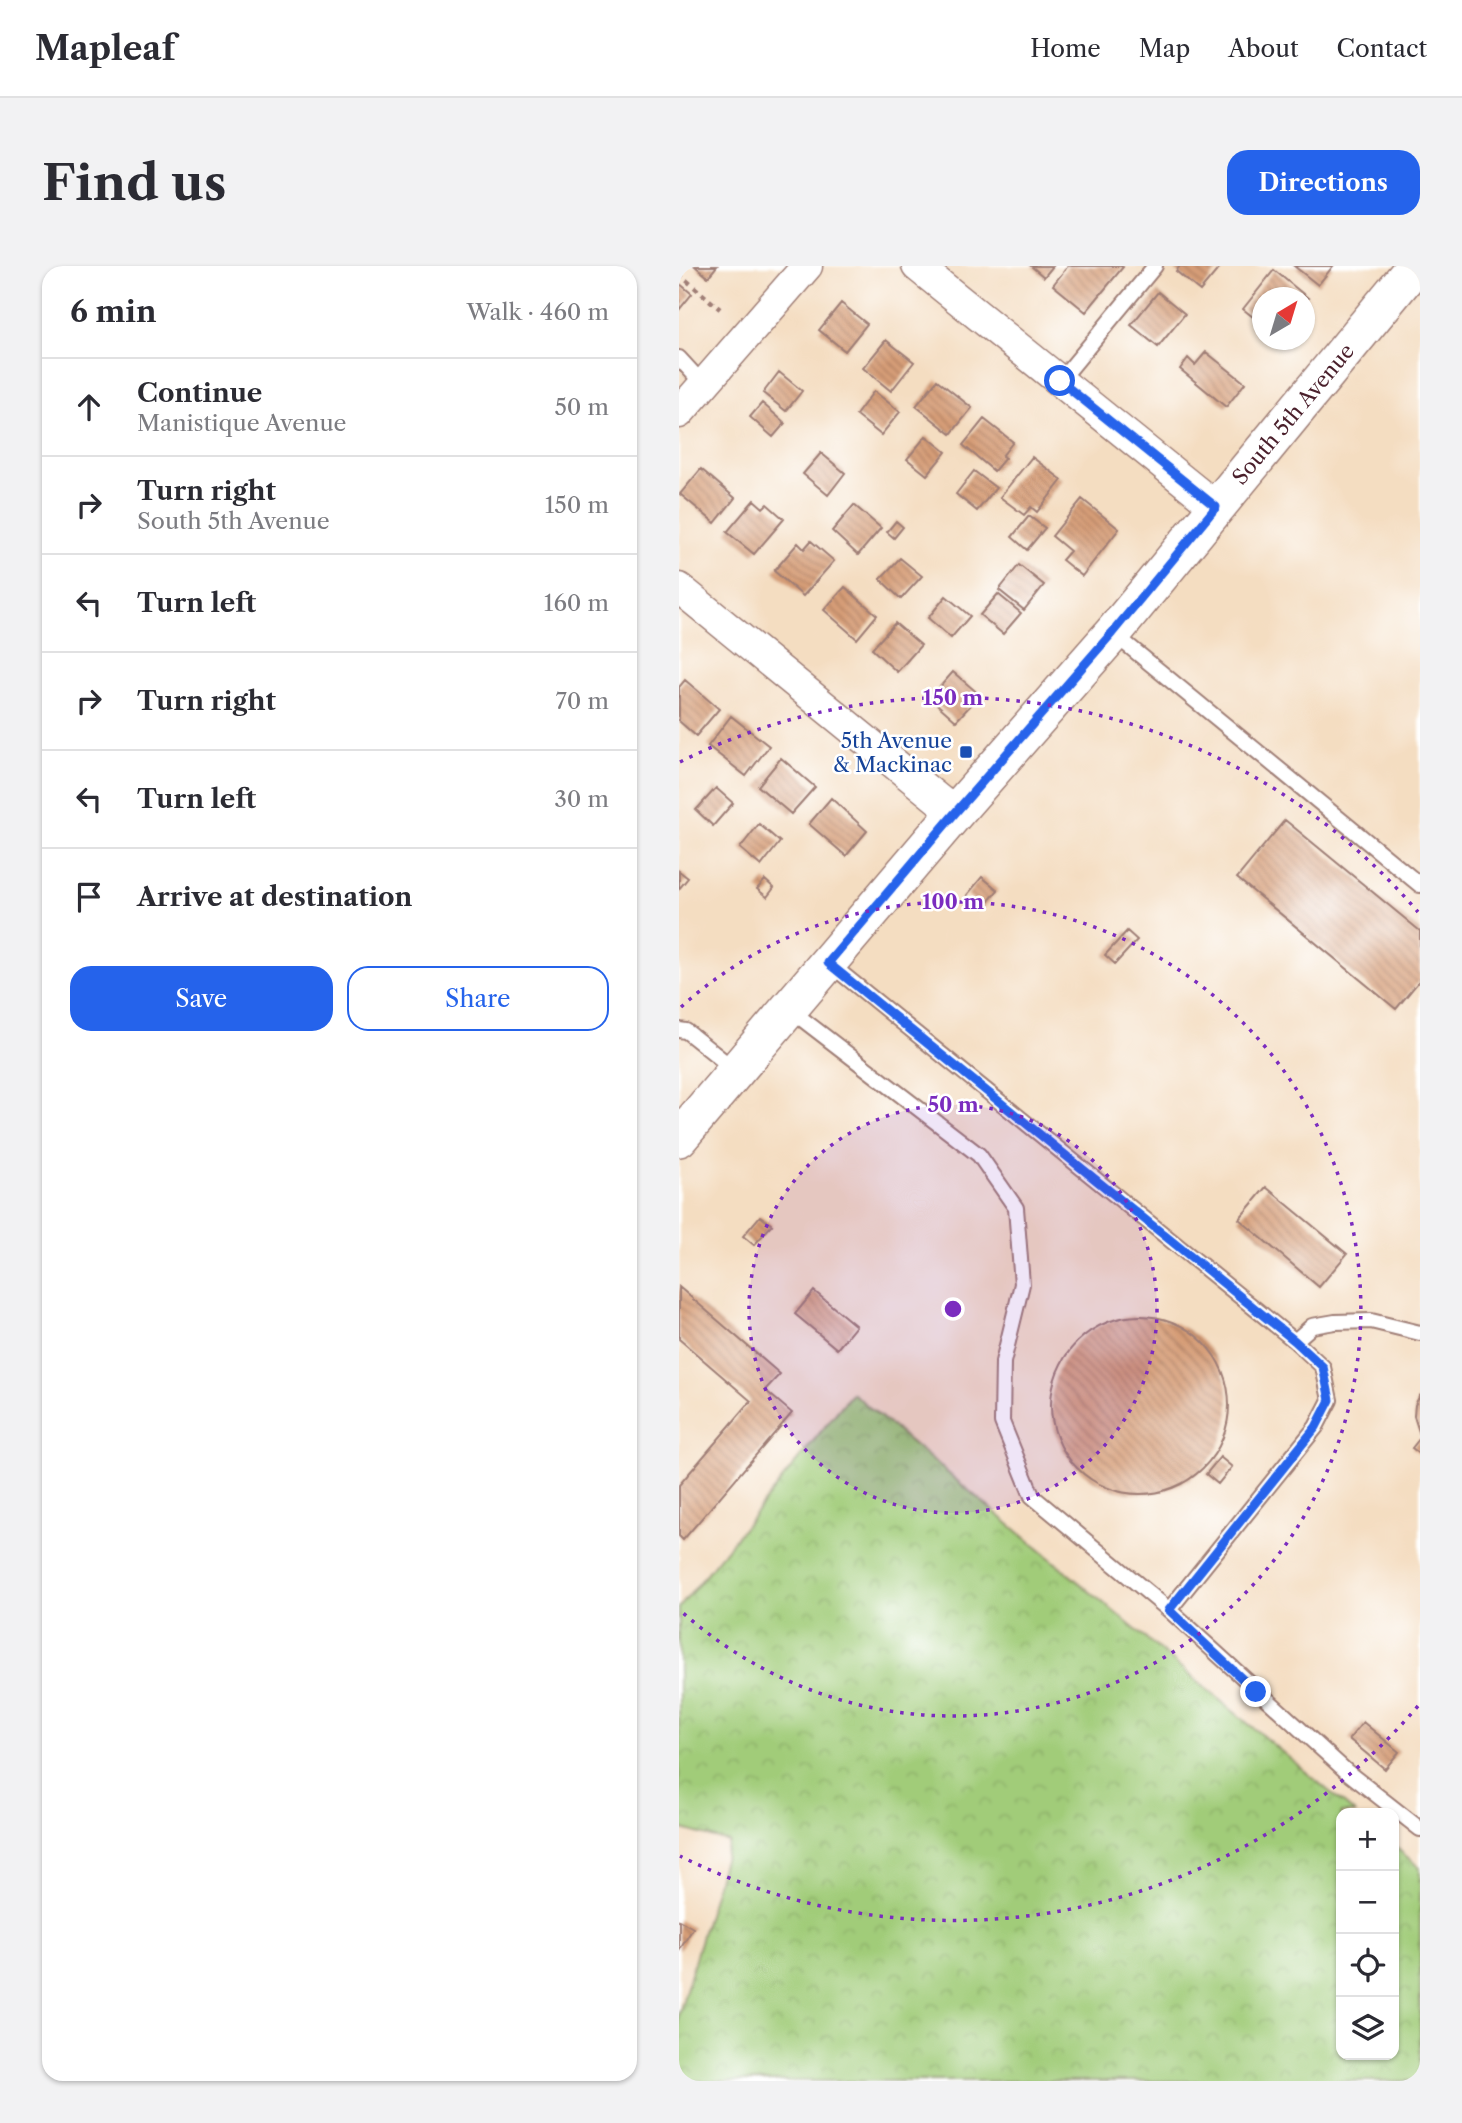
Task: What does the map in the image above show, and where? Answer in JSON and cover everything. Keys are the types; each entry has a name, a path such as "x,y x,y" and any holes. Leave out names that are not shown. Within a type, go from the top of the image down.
{"street":[{"path":"679,413 807,266"},
{"path":"917,266 1216,507"},
{"name":"South 5th Avenue","path":"679,1138 1112,633 1415,266"},
{"path":"679,588 955,813"}],"lane":[{"path":"1060,381 1155,266"},
{"path":"679,358 703,384"},
{"path":"1112,633 1420,885"},
{"path":"828,963 1295,1341 1323,1367 1330,1400 1316,1427 1169,1610"},
{"path":"789,1009 979,1155 1016,1208 1022,1283 1003,1362 1002,1422 1032,1496 1169,1610 1346,1771 1420,1829"},
{"path":"679,1030 686,1031 737,1071"},
{"path":"1295,1341 1312,1326 1335,1322 1371,1321 1420,1333"}],"path":[{"path":"679,274 720,309"}],"green space":[{"path":"852,1393 1349,1808 1336,1808 1336,2060 1399,2060 1399,1850 1420,1868 1420,2081 679,2081 679,2014 729,1842 679,1828 679,1608"}],"building":[{"path":"695,266 717,266 708,277"},
{"path":"1031,266 1053,266 1044,277"},
{"path":"1068,266 1123,267 1086,312 1053,285"},
{"path":"1180,266 1221,266 1200,291 1176,271"},
{"path":"1294,266 1333,266 1318,285"},
{"path":"1274,270 1295,287 1260,287"},
{"path":"679,283 692,294 679,310"},
{"path":"1158,292 1185,314 1158,347 1131,325"},
{"path":"1252,298 1252,316 1243,309"},
{"path":"841,303 867,324 845,351 819,330"},
{"path":"886,340 914,362 891,391 863,368"},
{"path":"1206,352 1245,383 1226,407 1180,369 1188,358 1195,365"},
{"path":"779,372 802,391 786,411 763,393"},
{"path":"937,380 972,408 951,434 916,406"},
{"path":"874,391 900,412 881,435 856,415"},
{"path":"762,403 785,423 773,437 750,417"},
{"path":"984,419 1013,442 994,471 963,445"},
{"path":"926,436 946,452 927,475 907,459"},
{"path":"821,453 845,473 828,495 803,474"},
{"path":"1032,457 1062,480 1037,512 1031,507 1024,515 1000,497"},
{"path":"701,469 735,498 715,523 680,494"},
{"path":"974,471 996,488 977,511 956,494"},
{"path":"1082,499 1119,529 1082,576 1062,560 1070,551 1052,536"},
{"path":"754,500 763,508 767,504 784,519 754,554 727,532"},
{"path":"854,505 881,528 858,555 832,531"},
{"path":"1029,516 1045,528 1027,550 1012,537"},
{"path":"896,521 903,527 894,538 887,532"},
{"path":"811,541 834,561 803,596 774,571 798,543 804,549"},
{"path":"900,558 922,576 901,599 880,579"},
{"path":"1019,565 1044,585 1024,610 999,590"},
{"path":"845,587 877,615 857,639 824,610"},
{"path":"998,594 1021,613 1003,634 980,615"},
{"path":"946,596 970,616 951,638 928,618"},
{"path":"895,623 921,645 897,672 872,649"},
{"path":"953,672 980,695 956,721 930,698"},
{"path":"685,680 719,709 696,736 679,721 679,687"},
{"path":"731,716 769,746 746,776 708,746"},
{"path":"781,758 815,787 791,814 758,786"},
{"path":"716,788 733,803 713,826 696,810"},
{"path":"831,798 867,831 846,856 809,824"},
{"path":"1285,820 1420,931 1420,980 1396,1009 1237,878"},
{"path":"759,824 780,842 761,866 740,848"},
{"path":"679,871 688,878 679,889"},
{"path":"982,877 998,890 983,908 967,895"},
{"path":"765,880 774,888 767,897 757,889"},
{"path":"1127,931 1137,940 1115,964 1105,955"},
{"path":"1266,1187 1347,1254 1319,1287 1239,1219"},
{"path":"760,1216 772,1225 754,1245 743,1236"},
{"path":"679,1287 780,1374 765,1390 792,1413 683,1540 679,1536 679,1485 751,1401 679,1339"},
{"path":"814,1291 856,1326 837,1349 795,1314"},
{"path":"1140,1316 1174,1323 1203,1342 1222,1371 1229,1405 1222,1439 1203,1468 1174,1487 1140,1494 1106,1487 1077,1468 1058,1439 1051,1405 1058,1371 1077,1342 1106,1323"},
{"path":"1420,1395 1420,1435 1414,1416"},
{"path":"1420,1438 1420,1454 1412,1448"},
{"path":"1220,1457 1232,1467 1218,1484 1206,1474"},
{"path":"1363,1722 1399,1752 1385,1769 1349,1739"},
{"path":"679,1920 693,1928 679,1951"}],"place":[{"name":"5th Avenue & Mackinac","path":"966,752"}],"route":[{"path":"1060,381 1216,507 1112,633 828,963 1295,1341 1323,1367 1330,1400 1316,1427 1169,1610 1256,1692"}]}
